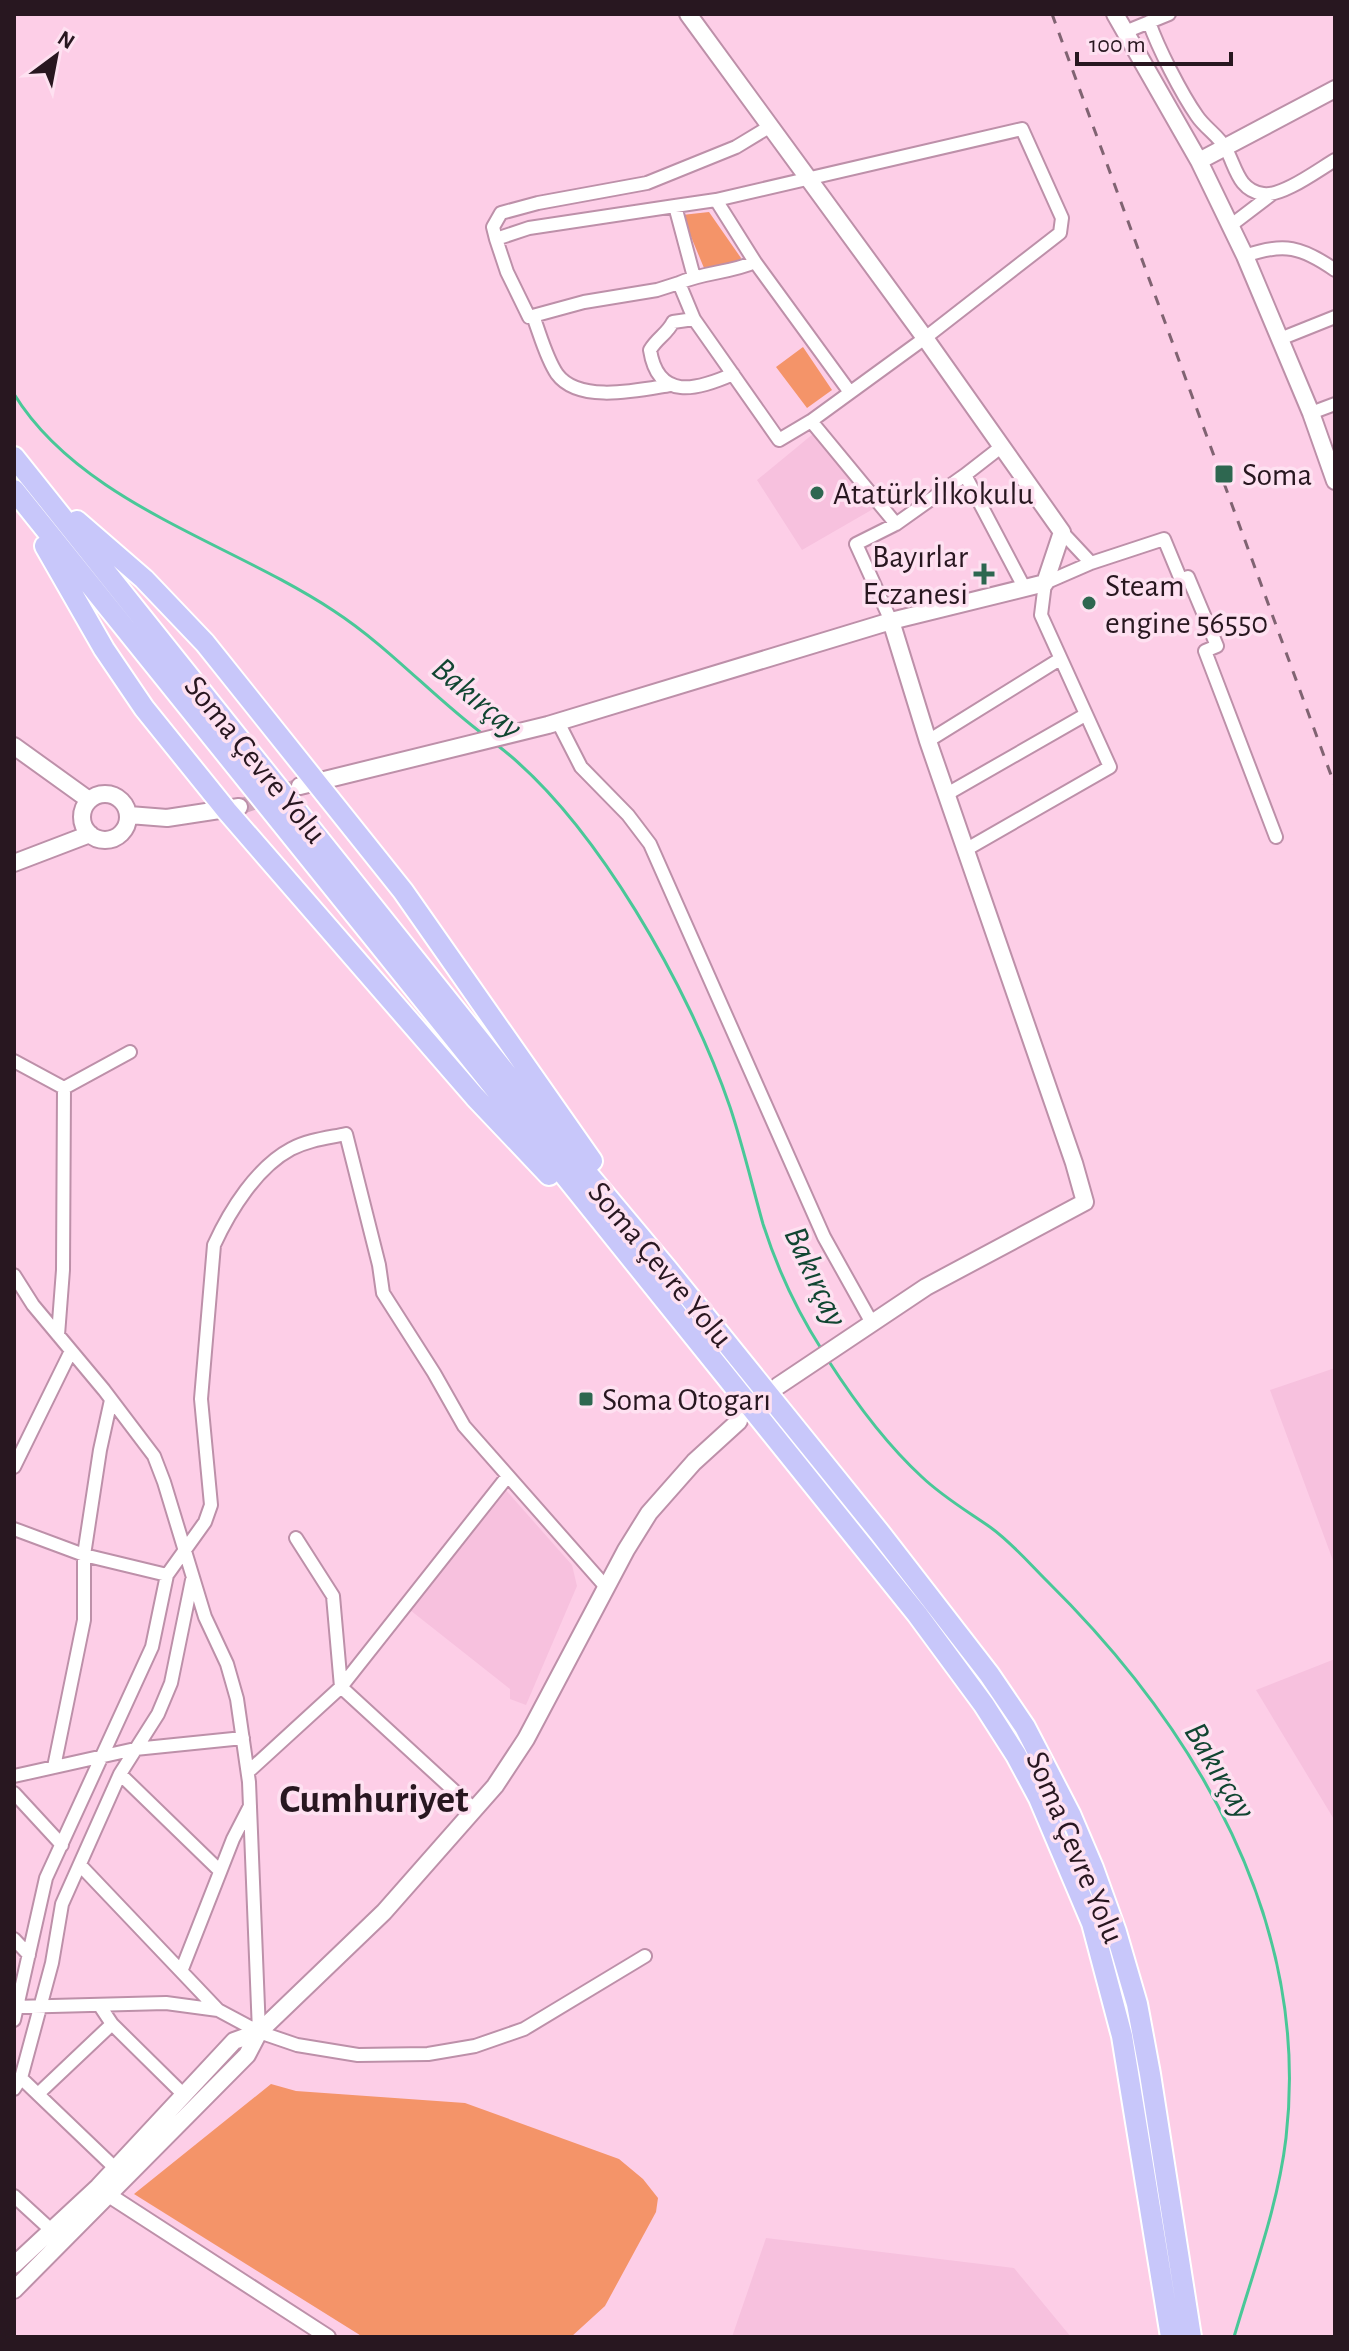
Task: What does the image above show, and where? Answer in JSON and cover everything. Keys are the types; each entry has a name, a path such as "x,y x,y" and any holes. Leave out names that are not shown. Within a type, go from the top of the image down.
{"highway":[{"path":"17,461 83,527 144,579 205,643 307,784 403,891 667,1269"},
{"name":"Soma Çevre Yolu","path":"17,461 560,1141 880,1533 989,1674 1025,1727 1070,1814 1116,1932 1137,2004 1191,2337"},
{"name":"Soma Çevre Yolu","path":"14,490 953,1661 1016,1755 1039,1798 1092,1923 1122,2036 1171,2337"},
{"path":"14,499 144,708 475,1097 652,1285"}],"main road":[{"path":"307,784 553,724 891,621 1045,583 1062,532 925,338 688,14"},
{"path":"1115,14 1199,161 1245,256 1311,413 1335,481"},
{"path":"1199,161 1335,89"},
{"path":"784,1383 926,1287 1085,1202 928,741 891,621"},
{"path":"14,746 89,800"},
{"path":"110,794 123,801 129,815 126,828 116,838 103,840 85,828 82,813 95,795 110,794"},
{"path":"129,815 167,818 233,809"},
{"path":"14,863 90,834"},
{"path":"14,2290 103,2191 247,2055 259,2032 384,1912 495,1786 526,1739 626,1550 657,1503 694,1462 739,1421"},
{"path":"14,2265 50,2229 103,2191 115,2168 234,2041 259,2032"}],"street":[{"path":"1125,32 1169,14"},
{"path":"1149,22 1196,115 1225,147 1236,176 1260,194 1272,194"},
{"path":"755,262 735,271 694,277 657,290 584,302 529,317 493,227 501,213 647,183 736,147 769,127"},
{"path":"496,239 529,228 716,200 1022,129 1062,218 1060,233 925,338 811,421 779,440 694,319 679,283"},
{"path":"1230,226 1272,194 1335,160"},
{"path":"716,200 755,262 849,391"},
{"path":"675,206 694,277"},
{"path":"1245,256 1275,248 1295,249 1308,252 1335,270"},
{"path":"533,316 558,376 582,390 609,394 670,385"},
{"path":"1280,339 1335,317"},
{"path":"694,319 673,322 668,332 650,350 657,376 676,387 713,383 733,374"},
{"path":"1311,413 1335,404"},
{"path":"811,421 896,524"},
{"path":"891,621 856,544 896,524 1001,447"},
{"path":"965,475 1024,587"},
{"path":"1062,532 1091,563"},
{"path":"967,849 1110,767 1041,615 1045,583 1091,563 1164,539 1181,580 1188,577 1217,646 1205,651 1276,837"},
{"path":"928,741 1060,659"},
{"path":"947,794 1085,715"},
{"path":"553,724 581,767 628,815 650,844 824,1237 872,1323"},
{"path":"64,1088 130,1052"},
{"path":"14,1061 64,1088"},
{"path":"58,1335 63,1270 64,1088"},
{"path":"218,2010 166,2003 15,2011 46,1878 152,1647 167,1575 205,1522 211,1505 201,1399 214,1245 224,1223 259,1175 289,1150 346,1134 379,1265 383,1293 464,1426 606,1587"},
{"path":"14,1275 33,1305 154,1456 205,1617 227,1664 237,1699 248,1772 259,2032"},
{"path":"14,1467 71,1351"},
{"path":"54,1767 84,1620 84,1555 111,1400"},
{"path":"248,1772 341,1687 507,1477"},
{"path":"14,1529 84,1555 167,1575"},
{"path":"296,1538 333,1596 341,1687 474,1809"},
{"path":"115,2168 38,2094 18,2084 52,1963 62,1904 120,1774 158,1714 171,1683 193,1575"},
{"path":"14,1776 135,1749 243,1738"},
{"path":"120,1774 220,1871"},
{"path":"14,1793 62,1845"},
{"path":"182,1969 220,1871 250,1805"},
{"path":"80,1865 218,2010 259,2032 297,2045 358,2055 428,2054 475,2046 524,2029 645,1956"},
{"path":"14,1939 29,1955"},
{"path":"100,2006 112,2024 184,2095"},
{"path":"38,2094 112,2024"},
{"path":"103,2191 328,2337"},
{"path":"14,2196 50,2229"}],"shaded area":[{"path":"709,212 741,258 738,265 704,268 682,215"},
{"path":"803,347 832,390 807,408 776,367"},
{"name":"Atatürk İlkokulu","path":"819,429 880,505 802,550 757,480"},
{"path":"1335,1368 1335,1566 1270,1390"},
{"path":"504,1488 572,1565 577,1586 526,1705 510,1699 510,1689 410,1610"},
{"path":"1335,1659 1335,1821 1256,1690"},
{"path":"271,2084 296,2091 465,2103 619,2159 643,2179 658,2198 656,2212 605,2306 571,2337 363,2337 134,2194"},
{"path":"766,2238 1014,2268 1071,2337 732,2337"}],"waterway":[{"name":"Bakırçay","path":"14,394 43,432 78,464 160,518 293,586 334,611 373,640 484,735"},
{"name":"Bakırçay","path":"497,745 534,778 570,817 604,862 665,961 713,1061 775,1257 796,1305 822,1350"},
{"name":"Bakırçay","path":"828,1360 871,1422 908,1464 938,1491 1005,1539 1101,1638 1151,1700 1195,1765 1232,1834 1261,1906 1280,1981 1289,2058 1286,2138 1277,2189 1234,2337"}],"tunnel":[{"path":"239,807 300,786"}],"railway":[{"path":"1052,14 1335,786"}],"place":[{"name":"Soma","path":"1224,474"},
{"name":"Atatürk İlkokulu","path":"817,493"},
{"name":"Bayırlar Eczanesi","path":"984,574"},
{"name":"Steam engine 56550","path":"1089,603"},
{"name":"Soma Otogarı","path":"586,1399"}],"district":[{"name":"Cumhuriyet","path":"374,1798"}]}
